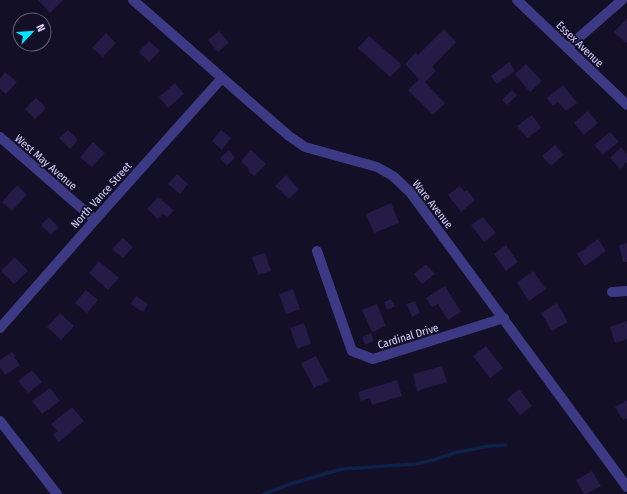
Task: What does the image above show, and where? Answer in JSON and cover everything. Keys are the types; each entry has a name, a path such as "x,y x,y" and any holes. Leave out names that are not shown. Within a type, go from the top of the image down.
{"street":[{"name":"Ware Avenue","path":"133,0 283,131 305,147 377,167 393,176 410,192 627,487"},
{"name":"Essex Avenue","path":"518,0 627,105"},
{"path":"567,48 622,0"},
{"name":"North Vance Street","path":"0,328 222,78"},
{"name":"West May Avenue","path":"0,137 95,220"},
{"name":"Cardinal Drive","path":"317,251 352,351 373,359 504,318"},
{"path":"612,292 627,291"},
{"path":"0,421 57,494"}],"building":[{"path":"38,0 63,0 51,12 49,12"},
{"path":"627,18 627,42 626,43 614,32"},
{"path":"444,29 456,42 432,67 436,71 425,82 445,103 433,115 408,90 419,79 405,64 416,52 418,55"},
{"path":"219,31 229,43 218,52 208,40"},
{"path":"106,33 116,43 103,57 92,48"},
{"path":"369,36 402,65 390,77 358,48"},
{"path":"149,41 160,51 149,62 139,52"},
{"path":"509,62 515,71 497,84 491,76"},
{"path":"526,64 542,81 530,92 515,74"},
{"path":"5,72 17,82 6,94 0,89 0,79"},
{"path":"175,83 184,94 168,108 159,97"},
{"path":"563,85 577,103 566,111 558,102 553,106 547,98"},
{"path":"512,90 517,95 507,105 502,100"},
{"path":"36,98 46,108 35,119 25,109"},
{"path":"588,111 598,123 584,135 574,123"},
{"path":"532,115 541,128 527,138 517,126"},
{"path":"68,130 78,140 70,149 59,138"},
{"path":"221,130 231,138 222,150 212,141"},
{"path":"610,132 619,142 603,155 594,145"},
{"path":"93,142 105,153 92,167 80,157"},
{"path":"555,145 564,155 551,166 542,156"},
{"path":"621,147 627,154 627,162 620,169 610,158"},
{"path":"229,150 235,158 227,166 220,158"},
{"path":"251,150 266,164 254,176 248,171 249,169 241,161"},
{"path":"177,174 188,184 180,194 168,184"},
{"path":"286,175 299,189 289,199 275,186"},
{"path":"17,185 27,195 12,211 2,202"},
{"path":"460,186 465,192 467,190 475,200 461,212 448,195"},
{"path":"158,197 174,210 168,217 163,214 158,219 147,209"},
{"path":"391,203 399,223 374,233 366,214"},
{"path":"49,217 59,228 51,235 41,225"},
{"path":"483,217 496,233 484,242 471,225"},
{"path":"123,238 133,247 123,258 112,249"},
{"path":"598,239 606,251 585,266 577,254"},
{"path":"627,243 627,262 623,262 619,245"},
{"path":"506,245 518,262 506,271 494,254"},
{"path":"265,253 271,271 258,275 252,257"},
{"path":"15,257 28,271 14,284 1,271"},
{"path":"99,261 119,278 108,290 89,273"},
{"path":"426,264 435,274 422,284 414,274"},
{"path":"533,271 546,289 529,301 517,283"},
{"path":"445,286 461,312 448,320 438,304 432,307 426,298"},
{"path":"293,289 300,309 286,314 279,294"},
{"path":"86,290 98,300 87,313 75,303"},
{"path":"136,296 148,304 143,312 131,304"},
{"path":"391,299 395,306 387,310 384,302"},
{"path":"415,301 420,313 412,317 407,304"},
{"path":"557,303 568,322 552,331 541,313"},
{"path":"377,304 386,326 372,332 362,310"},
{"path":"60,313 74,326 61,340 47,327"},
{"path":"627,321 627,339 615,343 610,327"},
{"path":"304,323 311,344 297,349 290,328"},
{"path":"371,333 374,341 365,345 362,337"},
{"path":"486,346 503,368 490,378 473,356"},
{"path":"12,352 16,356 14,357 20,365 5,375 0,367 0,360"},
{"path":"316,356 329,381 314,388 301,363"},
{"path":"442,366 447,382 417,391 413,374"},
{"path":"32,370 42,382 28,393 18,381"},
{"path":"397,380 402,396 372,405 370,398 361,401 358,392"},
{"path":"50,388 60,401 42,414 32,401"},
{"path":"519,389 532,406 520,415 507,399"},
{"path":"627,400 627,418 623,420 615,407"},
{"path":"72,407 84,421 59,442 53,435 57,431 51,424"},
{"path":"592,471 601,486 584,494 576,480"}],"waterway":[{"path":"264,494 290,484 342,469 416,464 454,453 489,446 506,445"}]}
